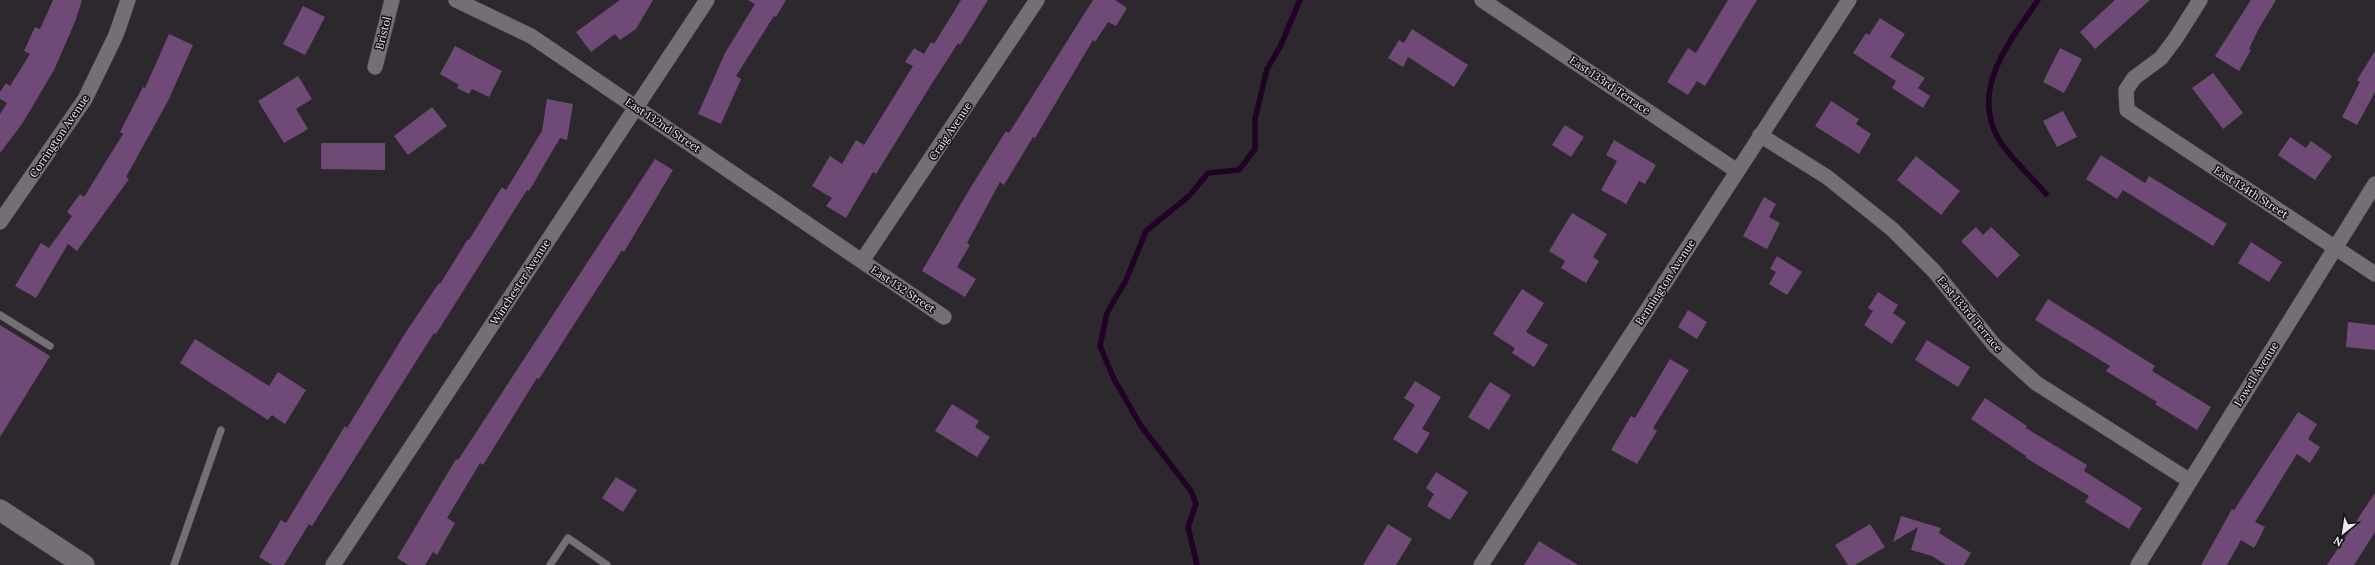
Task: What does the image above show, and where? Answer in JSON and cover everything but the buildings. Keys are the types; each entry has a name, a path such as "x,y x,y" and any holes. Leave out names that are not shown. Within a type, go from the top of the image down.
{"main road":[{"path":"0,510 84,565"}],"street":[{"name":"Corrington Avenue","path":"0,222 85,99 116,35 128,0"},
{"name":"Bristol","path":"375,67 392,0"},
{"name":"East 132nd Street","path":"456,0 531,36 862,262"},
{"name":"Winchester Avenue","path":"333,565 707,0"},
{"name":"Craig Avenue","path":"862,262 1037,0"},
{"name":"East 133rd Terrace","path":"1482,0 1737,171"},
{"name":"Bennington Avenue","path":"1481,565 1849,0"},
{"name":"East 134th Street","path":"2200,0 2176,38 2160,58 2134,78 2126,90 2127,110 2375,274"},
{"name":"East 133rd Terrace","path":"1760,135 1827,177 1892,229 1934,271 1995,346 2036,383 2190,481"},
{"name":"Lowell Avenue","path":"2138,565 2375,184"},
{"name":"East 132 Street","path":"862,262 944,317"}],"lane":[{"path":"0,315 50,346"},
{"path":"174,565 221,430"},
{"path":"550,565 568,538 607,565"}],"waterway":[{"path":"1197,565 1188,527 1196,504 1191,491 1141,426 1114,379 1100,346 1107,313 1126,280 1146,231 1189,196 1208,173 1239,170 1255,149 1255,119 1267,69 1280,47 1300,0"},
{"path":"2038,0 2016,31 1997,65 1991,83 1989,101 1991,119 1998,138 2014,159 2046,194"}]}
